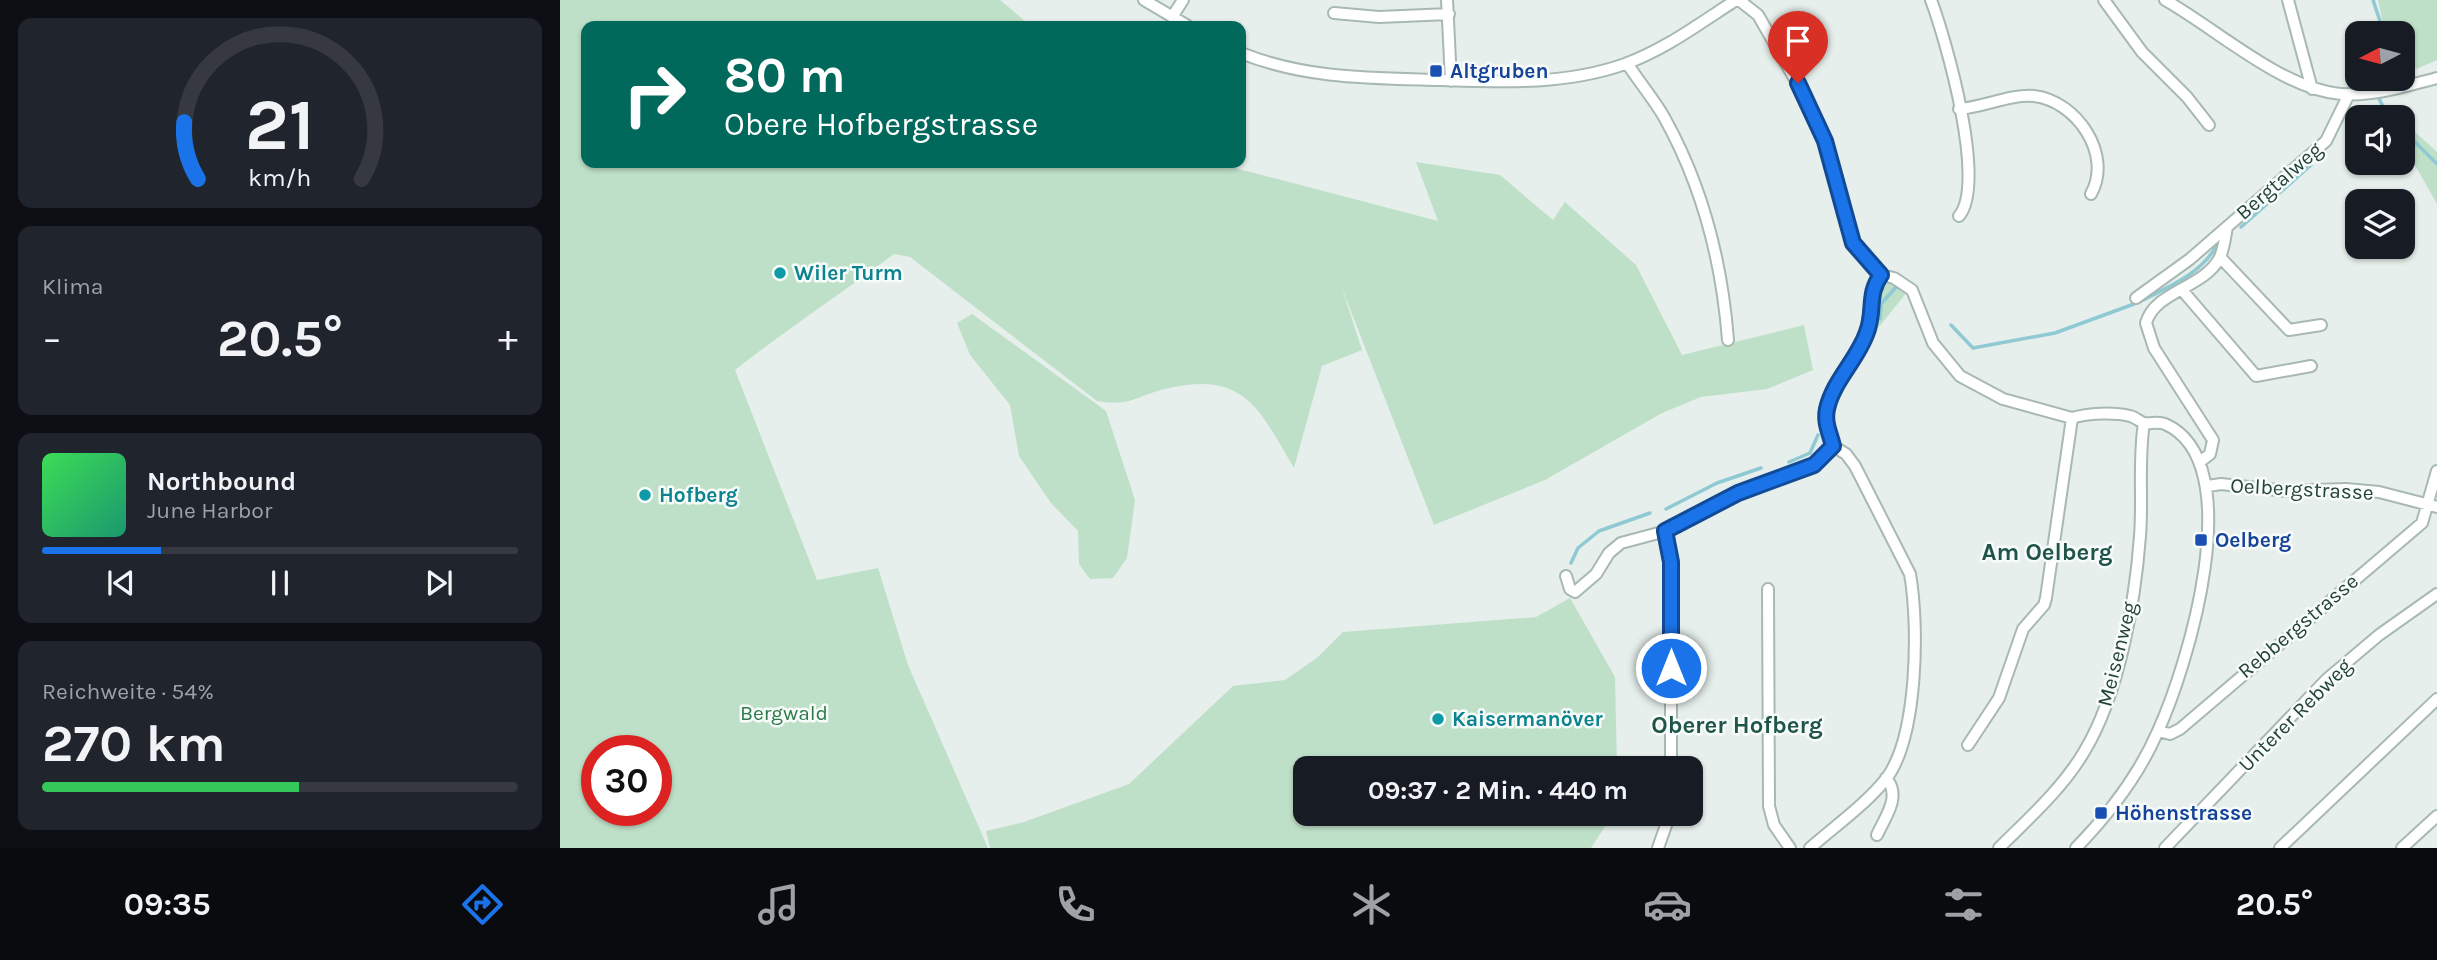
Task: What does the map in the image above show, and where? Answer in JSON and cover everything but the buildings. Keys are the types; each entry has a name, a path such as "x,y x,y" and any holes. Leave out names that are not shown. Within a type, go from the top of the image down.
{"street":[{"path":"1144,0 1179,21"},
{"path":"1172,17 1183,0"},
{"path":"1447,0 1451,80"},
{"path":"1246,55 1289,69 1328,76 1552,80 1590,74 1627,63 1659,49 1738,0 1758,15 1808,102 1825,141 1853,243 1881,275 1894,278 1912,290 1933,342 1961,376 2003,398 2072,418 2083,414 2128,415 2144,423 2162,423 2179,433 2201,461 2208,486 2207,536 2193,626 2158,731 2113,806 2076,848"},
{"path":"1931,0 1947,42 1969,162 1969,191 1966,207 1959,216"},
{"path":"2104,0 2143,52 2187,97 2209,125"},
{"path":"2165,0 2276,72 2312,89 2349,94 2371,93 2437,78"},
{"path":"2288,0 2312,89"},
{"path":"1334,13 1379,18 1449,14"},
{"path":"1627,63 1664,118 1700,199 1720,277 1728,340"},
{"name":"Bergtalweg","path":"2201,461 2210,454 2213,440 2154,348 2146,327 2150,312 2196,283 2220,257 2227,227 2326,141 2349,94"},
{"path":"1959,109 2020,96 2042,98 2057,104 2080,124 2097,153 2099,174 2091,194"},
{"path":"2136,298 2227,227"},
{"path":"2220,257 2289,330 2321,325"},
{"path":"1810,848 1886,778 1908,732 1913,593 1905,559 1855,466 1846,454 1833,446 1826,423 1828,406 1866,336 1870,321 1871,291 1881,275"},
{"path":"2182,290 2256,376 2311,366"},
{"path":"1968,745 1999,698 2023,629 2044,605 2072,418"},
{"name":"Meisenweg","path":"1999,848 2040,808 2084,753 2109,696 2135,581 2140,534 2144,423"},
{"path":"1566,576 1570,589 1575,592 1596,574 1614,547 1665,531 1738,493 1814,465 1833,446"},
{"name":"Rebbergstrasse","path":"2158,731 2170,734 2180,729 2422,523 2433,506 2437,471"},
{"name":"Oelbergstrasse","path":"2208,486 2221,484 2287,491 2379,492 2433,506"},
{"path":"1665,531 1671,562 1671,756"},
{"path":"1768,589 1769,806 1774,825 1790,848"},
{"name":"Unterer Rebweg","path":"2165,848 2327,678 2379,635 2437,594"},
{"path":"2280,848 2437,699"},
{"path":"1877,835 1894,795 1893,786 1886,778"},
{"path":"2402,848 2437,816"},
{"path":"1658,848 1666,826"}],"green space":[{"name":"Bergwald","path":"560,0 1000,0 1025,21 581,21 581,168 1235,168 1438,221 1416,162 1500,175 1553,220 1565,202 1636,265 1682,355 1804,325 1813,370 1767,389 1701,397 1662,413 1545,480 1434,525 1342,288 1362,350 1322,366 1294,468 1260,413 1248,400 1233,391 1216,385 1195,384 1169,388 1127,401 1097,401 910,257 894,254 735,370 817,580 878,568 908,665 988,848 560,848"},
{"path":"2378,0 2437,0 2437,60 2415,69 2415,21 2382,21"},
{"path":"2415,132 2437,152 2437,204 2415,165"},
{"path":"1888,283 1907,292 1879,327 1875,325 1876,296"},
{"path":"972,314 1106,411 1135,500 1127,558 1113,578 1090,579 1079,564 1078,531 1051,503 1019,456 1010,405 970,355 957,323"},
{"path":"1570,598 1615,677 1617,756 1293,756 1293,826 1605,826 1591,848 990,848 986,831 1024,822 1129,784 1233,686 1285,680 1318,657 1343,632 1536,617"}],"waterway":[{"path":"2373,0 2380,21"},
{"path":"2378,91 2383,105"},
{"path":"2415,142 2437,164"},
{"path":"2241,227 2311,165"},
{"path":"2141,301 2195,271 2218,243"},
{"path":"1880,319 1881,304 1896,287"},
{"path":"1951,325 1973,348 2055,333 2134,304"},
{"path":"1789,462 1810,453 1818,435"},
{"path":"1666,509 1717,483 1761,468"},
{"path":"1571,563 1578,548 1599,531 1650,513"}],"place":[{"name":"Altgruben","path":"1436,71"},
{"name":"Wiler Turm","path":"780,273"},
{"name":"Hofberg","path":"645,495"},
{"name":"Oelberg","path":"2201,540"},
{"name":"Kaisermanöver","path":"1438,719"},
{"name":"Höhenstrasse","path":"2101,813"}],"district":[{"name":"Am Oelberg","path":"2047,552"},
{"name":"Oberer Hofberg","path":"1737,725"}],"route":[{"path":"1671,668 1671,562 1665,531 1760,483 1814,465 1833,446 1826,423 1828,406 1866,336 1870,321 1871,291 1881,275 1853,243 1825,141 1798,83"}]}
